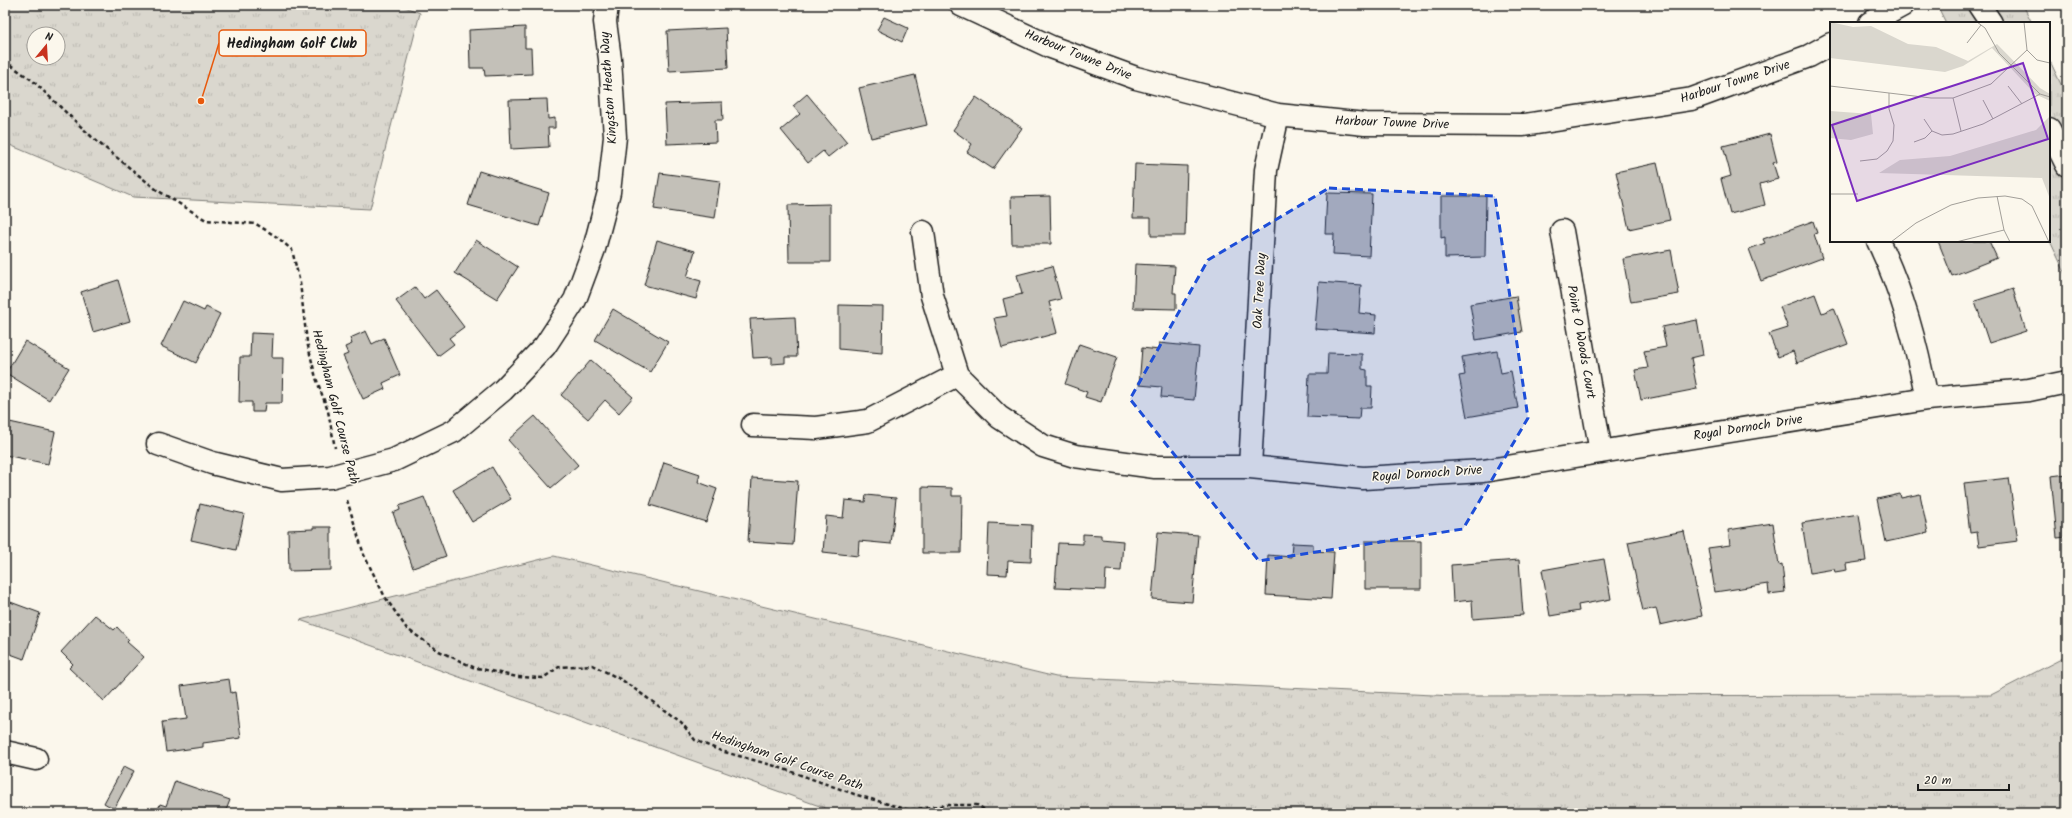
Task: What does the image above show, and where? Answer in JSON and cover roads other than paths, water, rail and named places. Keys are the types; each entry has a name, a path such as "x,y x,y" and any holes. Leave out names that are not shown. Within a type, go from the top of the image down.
{"street":[{"name":"Kingston Heath Way","path":"158,444 212,462 282,480 330,476 394,460 454,431 503,390 545,346 575,300 594,249 609,192 615,137 610,59 604,22 607,5"},
{"name":"Harbour Towne Drive","path":"961,5 1051,47 1136,78 1278,116 1365,124 1524,125 1692,99 1809,56 1830,45"},
{"path":"1872,22 1903,5"},
{"path":"1979,5 1990,22"},
{"name":"Oak Tree Way","path":"1250,467 1266,170 1278,116"},
{"path":"2050,131 2067,165"},
{"name":"Point O Woods Court","path":"1562,231 1601,452"},
{"name":"Royal Dornoch Drive","path":"923,232 932,296 957,375 999,417 1043,446 1075,456 1155,467 1250,467 1363,478 1484,471 1927,399 2029,390 2067,382"},
{"path":"1878,242 1894,275 1917,345 1927,399"},
{"path":"752,425 816,428 868,421 957,375"},
{"path":"5,752 36,759"}],"place":[{"name":"Hedingham Golf Club","path":"201,101"}]}
